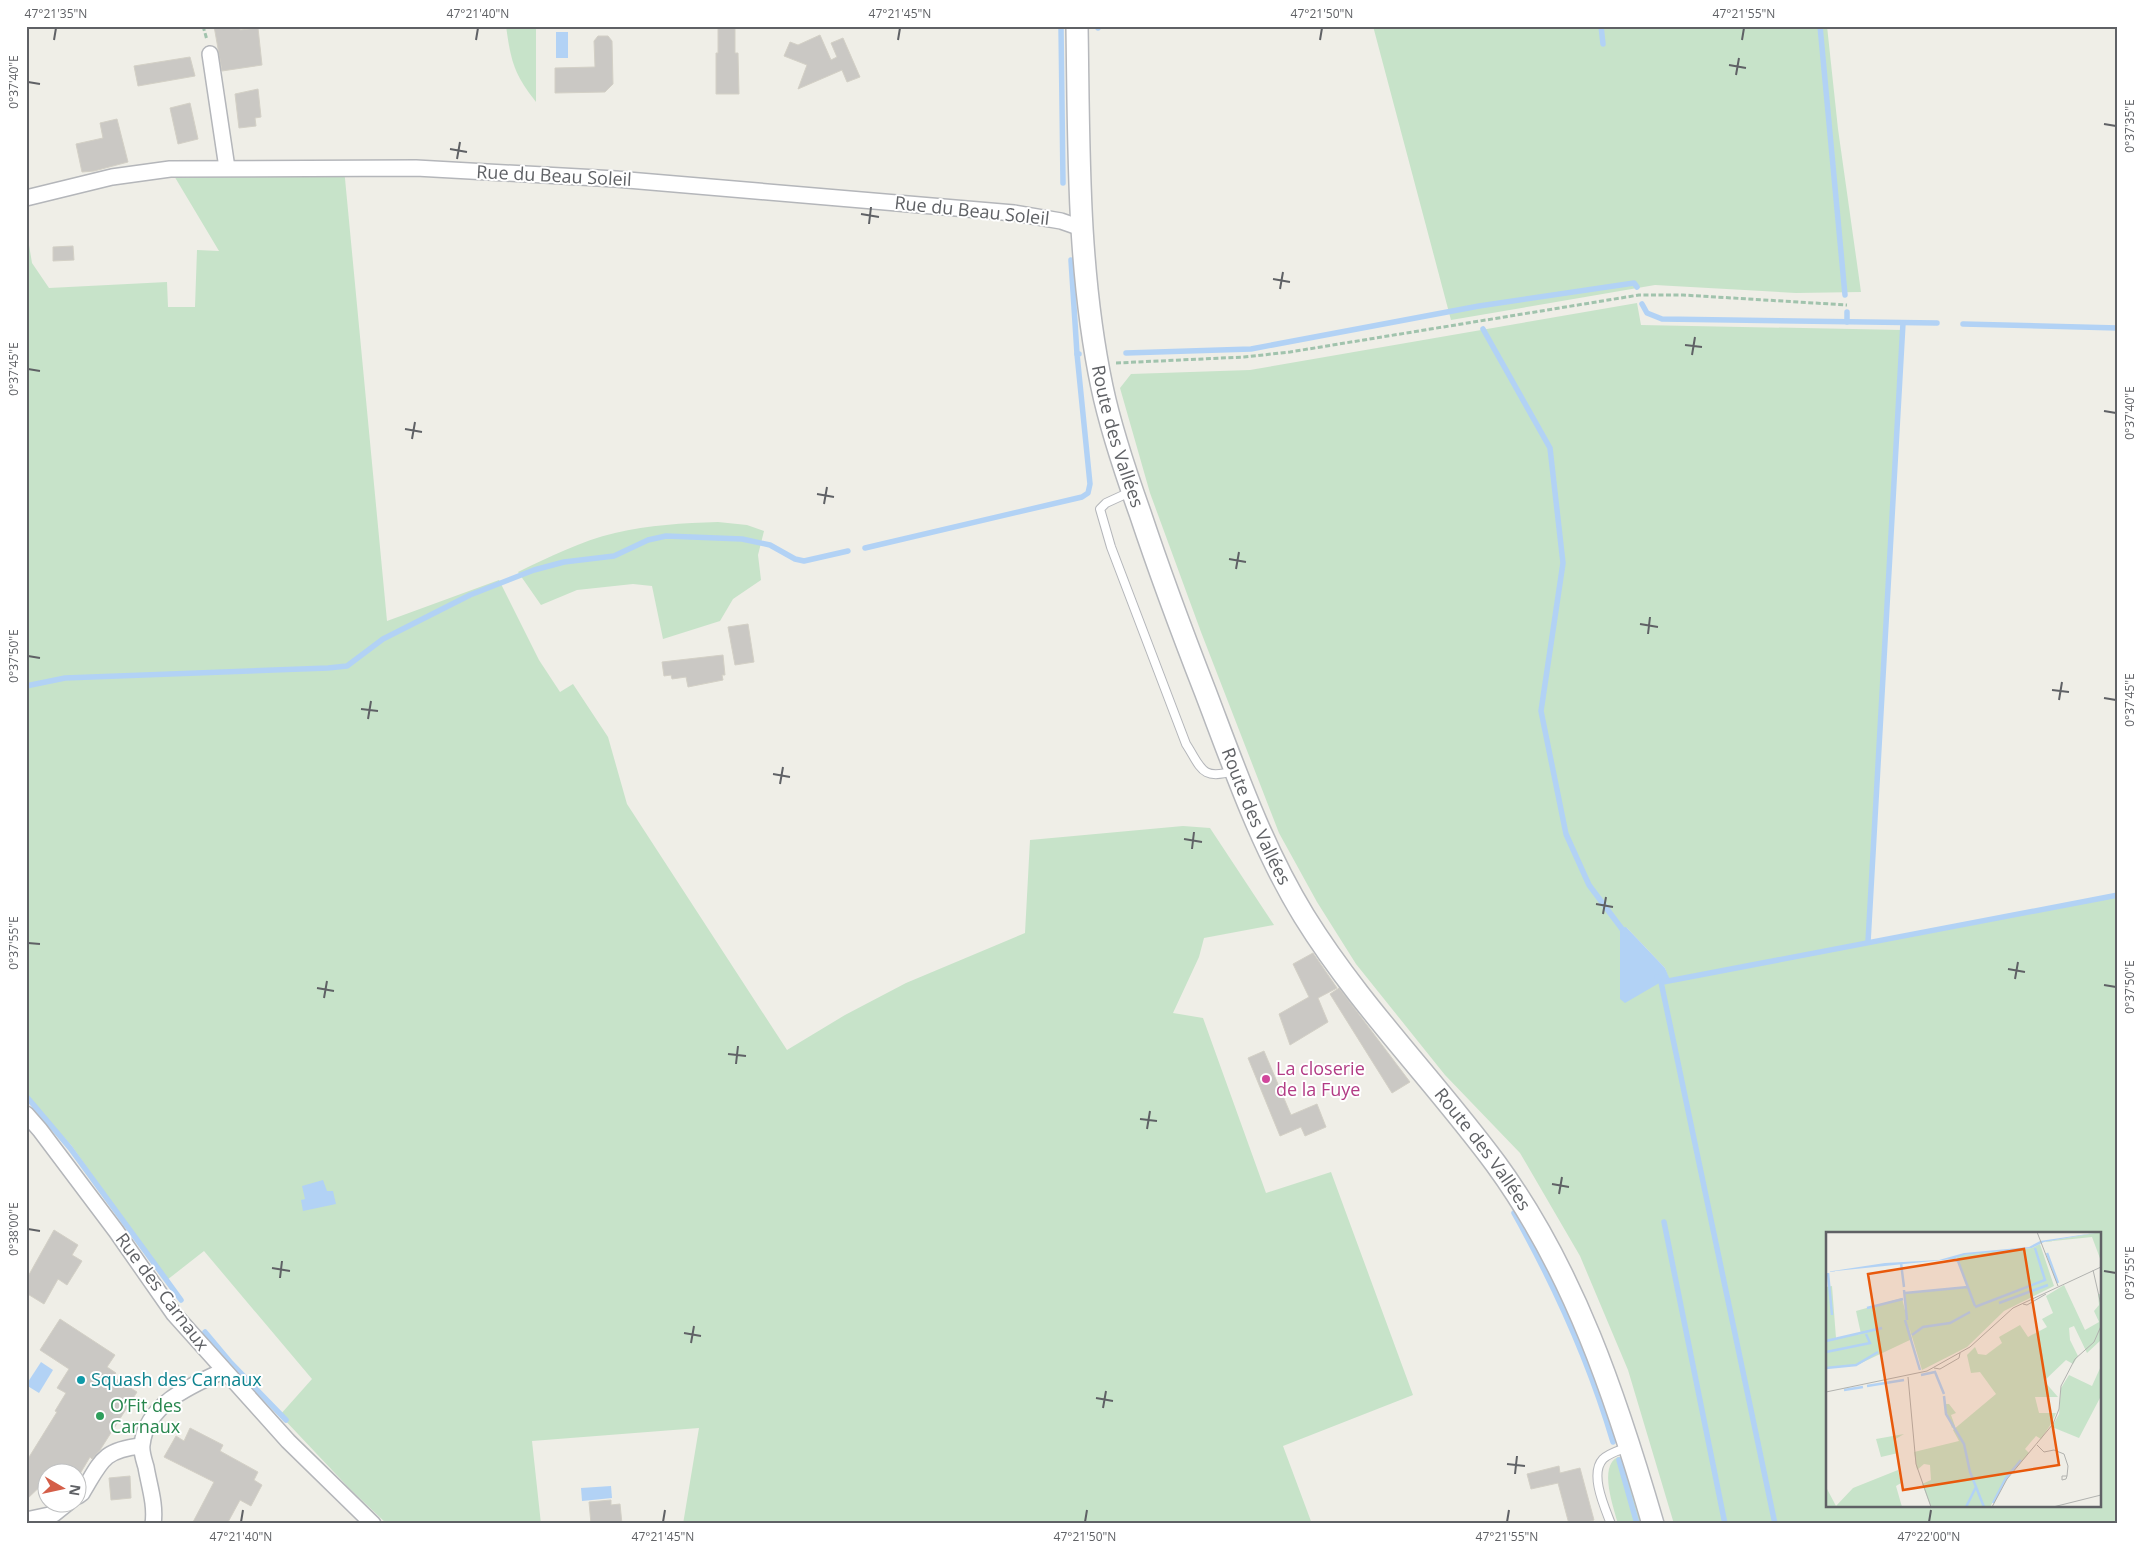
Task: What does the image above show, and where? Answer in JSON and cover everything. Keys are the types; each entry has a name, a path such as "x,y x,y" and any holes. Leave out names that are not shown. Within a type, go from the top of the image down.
{"main road":[{"name":"Route des Vallées","path":"1077,26 1081,228 1089,312 1097,364 1110,421 1132,491 1235,770 1279,871 1308,921 1361,996 1496,1165 1536,1227 1581,1314 1607,1378 1630,1446 1653,1524"}],"street":[{"path":"210,54 227,168"},
{"name":"Rue du Beau Soleil","path":"26,198 139,172 170,169 416,168 616,179 1014,213 1061,221 1081,228"},
{"name":"Rue des Carnaux","path":"26,1114 116,1231 174,1314 223,1371 288,1440 373,1524"},
{"path":"153,1524 153,1502 141,1446 150,1422 169,1400 184,1389 223,1371"},
{"path":"88,1483 103,1458 124,1448 141,1446"},
{"path":"26,1520 56,1512"}],"lane":[{"path":"1132,491 1106,503 1100,509 1111,547 1186,744 1204,772 1219,775 1235,770"},
{"path":"1611,1524 1598,1488 1598,1468 1605,1457 1630,1446"}],"path":[{"path":"1097,364 1244,357 1290,352 1639,295 1683,295 1847,305"}],"green space":[{"path":"506,26 536,26 536,102 518,75 512,58"},
{"path":"1373,26 1827,26 1838,129 1861,292 1796,293 1655,285 1451,320"},
{"path":"344,168 387,621 499,580 539,660 560,692 573,684 608,737 627,804 787,1050 845,1015 906,983 1025,933 1030,840 1183,826 1210,828 1274,925 1204,938 1199,957 1173,1013 1203,1018 1266,1193 1331,1172 1413,1395 1283,1446 1312,1524 683,1524 699,1428 532,1441 541,1524 387,1524 349,1488 280,1415 312,1379 204,1251 167,1280 71,1145 26,1097 26,227 32,263 49,288 167,282 168,307 195,307 197,250 219,251 170,169"},
{"path":"1637,303 1641,325 1903,330 1868,942 2118,895 2118,1524 1674,1524 1628,1370 1580,1256 1520,1153 1445,1075 1356,964 1317,902 1279,833 1201,632 1150,493 1120,388 1131,374 1250,370","holes":["1626,927 1665,968 1669,980 1661,982"]},
{"path":"718,522 747,525 764,531 758,555 761,580 733,599 720,621 663,639 652,586 633,584 577,590 541,605 518,572 553,555 602,536 641,528"},
{"path":"1618,1457 1622,1457 1644,1524 1618,1524 1608,1478 1612,1462"}],"water":[{"path":"556,32 568,32 568,58 556,58"},
{"path":"1626,927 1665,968 1670,980 1661,982 1625,1003 1620,999 1620,928"},
{"path":"323,1180 327,1191 333,1191 336,1204 303,1211 301,1200 305,1199 302,1186"},
{"path":"41,1362 53,1370 39,1393 26,1385"},
{"path":"611,1486 612,1498 582,1501 581,1488"}],"building":[{"path":"214,26 240,26 240,30 258,28 262,65 222,71"},
{"path":"718,26 735,26 735,53 738,53 739,94 716,94"},
{"path":"820,35 831,60 837,57 831,43 843,38 860,77 847,82 842,70 798,89 807,65 784,56 790,42 798,45"},
{"path":"598,36 608,36 612,41 613,84 605,92 555,93 555,68 595,67 594,41"},
{"path":"190,57 195,76 138,86 134,66"},
{"path":"258,89 261,117 255,118 256,126 239,128 235,94"},
{"path":"190,103 198,139 178,144 170,108"},
{"path":"117,119 128,162 94,171 82,172 76,144 103,138 100,123"},
{"path":"73,246 74,260 53,261 53,247"},
{"path":"748,624 754,662 735,665 728,627"},
{"path":"723,655 725,675 722,675 723,680 688,687 686,677 672,679 671,675 664,676 662,662"},
{"path":"1313,953 1337,988 1318,998 1328,1022 1290,1045 1279,1014 1309,997 1293,964"},
{"path":"1339,988 1410,1082 1392,1093 1330,994"},
{"name":"La closerie de la Fuye","path":"1264,1051 1291,1115 1317,1104 1326,1127 1305,1136 1301,1127 1280,1136 1248,1058"},
{"path":"54,1230 78,1245 72,1255 82,1261 67,1285 58,1279 44,1304 26,1293 26,1280"},
{"path":"60,1319 115,1355 107,1367 116,1373 113,1377 137,1392 100,1450 92,1459 90,1457 87,1462 38,1462 38,1489 26,1500 26,1462 57,1412 55,1411 66,1393 57,1388 69,1369 40,1350"},
{"path":"190,1428 223,1445 220,1451 258,1472 254,1480 262,1485 251,1506 240,1500 227,1524 192,1524 214,1482 164,1457 176,1436 184,1441"},
{"path":"1559,1466 1560,1473 1580,1468 1594,1520 1580,1524 1569,1524 1558,1483 1531,1489 1527,1474"},
{"path":"130,1476 131,1498 111,1500 109,1478"},
{"path":"611,1500 611,1505 620,1504 622,1524 591,1524 589,1502"}],"waterway":[{"path":"1061,26 1063,183"},
{"path":"1601,26 1603,44"},
{"path":"1820,26 1845,295"},
{"path":"1071,260 1077,354"},
{"path":"1126,353 1251,349 1479,306 1634,283 1637,287"},
{"path":"1642,304 1647,313 1662,319 1937,323"},
{"path":"1847,312 1847,322"},
{"path":"1868,942 1903,323"},
{"path":"1963,324 2118,328"},
{"path":"1483,329 1550,448 1563,563 1541,711 1566,834 1589,885 1625,933"},
{"path":"865,548 1082,497 1088,493 1090,484 1077,354 1079,354"},
{"path":"26,686 65,678 347,666 383,639 470,595 534,570 564,562 614,556 648,540 666,536 742,539 770,545 795,559 804,561 848,551"},
{"path":"1663,982 2118,895"},
{"path":"1657,977 1661,982 1775,1524"},
{"path":"26,1096 70,1148 181,1300"},
{"path":"1514,1213 1570,1324 1604,1412 1613,1442"},
{"path":"1664,1222 1725,1524"},
{"path":"205,1332 231,1363 286,1420"},
{"path":"1619,1460 1637,1524"}],"place":[{"name":"La closerie de la Fuye","path":"1266,1079"},
{"name":"Squash des Carnaux","path":"81,1380"},
{"name":"O’Fit des Carnaux","path":"100,1416"}]}
